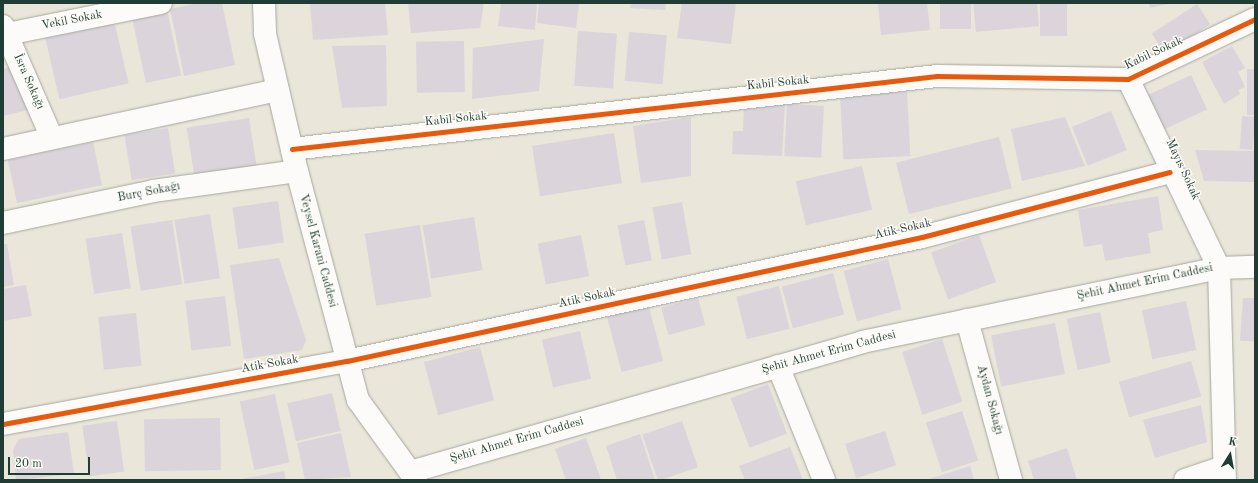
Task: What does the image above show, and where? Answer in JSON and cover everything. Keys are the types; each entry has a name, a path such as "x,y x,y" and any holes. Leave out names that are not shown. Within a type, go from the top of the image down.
{"street":[{"name":"Vekil Sokak","path":"5,30 161,3"},
{"name":"Veysel Karani Caddesi","path":"264,3 265,34 297,171 358,400 413,476"},
{"name":"Kabil Sokak","path":"292,149 937,76 1128,79 1255,19"},
{"name":"İsra Sokağı","path":"5,30 52,138"},
{"name":"Mayıs Sokak","path":"1128,79 1170,172 1219,268"},
{"path":"3,148 278,90"},
{"name":"Burç Sokağı","path":"3,223 153,191 297,171"},
{"name":"Atik Sokak","path":"3,424 347,361 922,237 1170,172"},
{"path":"1185,480 1224,474 1219,268"},
{"name":"Şehit Ahmet Erim Caddesi","path":"413,476 862,342 1219,268 1255,268"},
{"name":"Aydan Sokağı","path":"967,320 1011,480"},
{"path":"778,366 824,480"}],"building":[{"path":"198,3 222,3 235,65 184,76 170,9"},
{"path":"310,3 385,3 388,35 313,40"},
{"path":"408,3 484,3 480,28 411,33"},
{"path":"501,3 537,3 535,30 498,26"},
{"path":"539,3 579,3 576,28 537,23"},
{"path":"631,3 666,3 665,10 630,8"},
{"path":"682,3 736,3 731,44 677,38"},
{"path":"878,3 927,3 930,30 881,35"},
{"path":"940,3 971,3 971,29 940,29"},
{"path":"973,3 1037,3 1039,26 976,32"},
{"path":"1040,3 1067,3 1067,36 1040,36"},
{"path":"1149,3 1168,3 1168,4 1150,8"},
{"path":"1197,4 1210,24 1165,54 1152,33"},
{"path":"167,9 181,76 146,83 132,16"},
{"path":"114,20 129,83 59,99 45,36"},
{"path":"578,31 617,34 613,89 574,86"},
{"path":"629,32 667,35 663,84 625,81"},
{"path":"544,39 539,91 472,99 473,48"},
{"path":"464,41 465,92 417,93 416,42"},
{"path":"386,45 387,106 342,108 332,46"},
{"path":"1232,46 1245,68 1238,72 1245,87 1238,90 1240,94 1224,104 1202,62"},
{"path":"16,66 28,110 3,116 3,69"},
{"path":"1247,69 1255,69 1255,115 1247,115"},
{"path":"1191,75 1207,109 1164,129 1148,95"},
{"path":"907,92 910,156 843,159 840,96"},
{"path":"744,102 785,104 782,156 732,154 733,131 743,131"},
{"path":"787,104 824,106 821,158 784,156"},
{"path":"1111,111 1127,150 1088,166 1072,127"},
{"path":"1242,116 1255,117 1253,150 1240,149"},
{"path":"691,117 691,176 641,183 633,126"},
{"path":"1065,117 1085,166 1022,181 1011,129"},
{"path":"249,118 258,172 195,182 187,128"},
{"path":"168,128 175,173 132,180 125,135"},
{"path":"614,133 622,183 540,196 532,146"},
{"path":"999,137 1012,188 909,214 896,163"},
{"path":"93,142 102,185 17,203 8,160"},
{"path":"1195,150 1255,151 1255,182 1204,181"},
{"path":"862,166 872,210 806,225 796,181"},
{"path":"1158,196 1163,230 1148,233 1151,253 1105,261 1102,244 1084,247 1078,210"},
{"path":"278,201 284,243 238,249 232,207"},
{"path":"682,202 691,254 662,259 652,207"},
{"path":"210,214 220,278 185,284 174,220"},
{"path":"474,217 482,270 431,278 423,225"},
{"path":"172,220 182,284 141,291 131,227"},
{"path":"644,220 652,260 625,265 617,225"},
{"path":"420,225 431,297 376,306 365,234"},
{"path":"122,233 131,288 94,294 85,239"},
{"path":"581,235 589,276 546,285 538,243"},
{"path":"979,235 996,282 948,299 931,252"},
{"path":"3,244 7,244 14,285 3,287"},
{"path":"279,258 306,340 302,350 244,359 230,265"},
{"path":"888,259 901,309 857,321 844,271"},
{"path":"833,273 844,315 793,328 782,287"},
{"path":"26,285 32,316 3,321 3,289"},
{"path":"779,286 790,329 747,339 736,297"},
{"path":"225,296 231,346 191,351 185,301"},
{"path":"698,298 705,325 669,335 661,308"},
{"path":"1243,298 1255,298 1255,341 1240,341"},
{"path":"1186,301 1196,350 1152,359 1142,310"},
{"path":"648,304 663,361 622,372 606,315"},
{"path":"1100,312 1111,363 1078,370 1067,319"},
{"path":"136,313 142,366 104,370 98,317"},
{"path":"1055,323 1065,374 1001,386 991,335"},
{"path":"580,331 591,379 553,388 542,340"},
{"path":"942,339 962,402 922,415 902,352"},
{"path":"480,347 494,400 438,415 424,362"},
{"path":"1191,361 1201,397 1129,417 1119,382"},
{"path":"768,384 787,433 750,448 731,398"},
{"path":"332,393 341,431 296,441 287,403"},
{"path":"275,394 290,462 254,470 240,401"},
{"path":"1201,405 1207,442 1155,458 1143,420"},
{"path":"962,411 978,460 942,472 926,423"},
{"path":"220,418 221,470 145,471 144,419"},
{"path":"117,421 124,472 89,476 82,426"},
{"path":"682,421 698,467 658,480 642,435"},
{"path":"885,431 896,465 856,478 845,444"},
{"path":"68,432 74,474 16,480 13,450 19,439"},
{"path":"341,433 351,477 305,480 297,443"},
{"path":"640,434 655,480 617,480 606,446"},
{"path":"586,438 601,480 566,480 555,449"},
{"path":"790,447 803,480 745,480 739,466"},
{"path":"1067,448 1077,480 1034,480 1028,461"},
{"path":"970,466 974,480 926,480"},
{"path":"284,471 286,480 242,480 242,479"}],"cycle path":[{"path":"292,149 937,76 1128,79 1255,19"},
{"path":"3,424 347,361 922,237 1170,172"}]}
